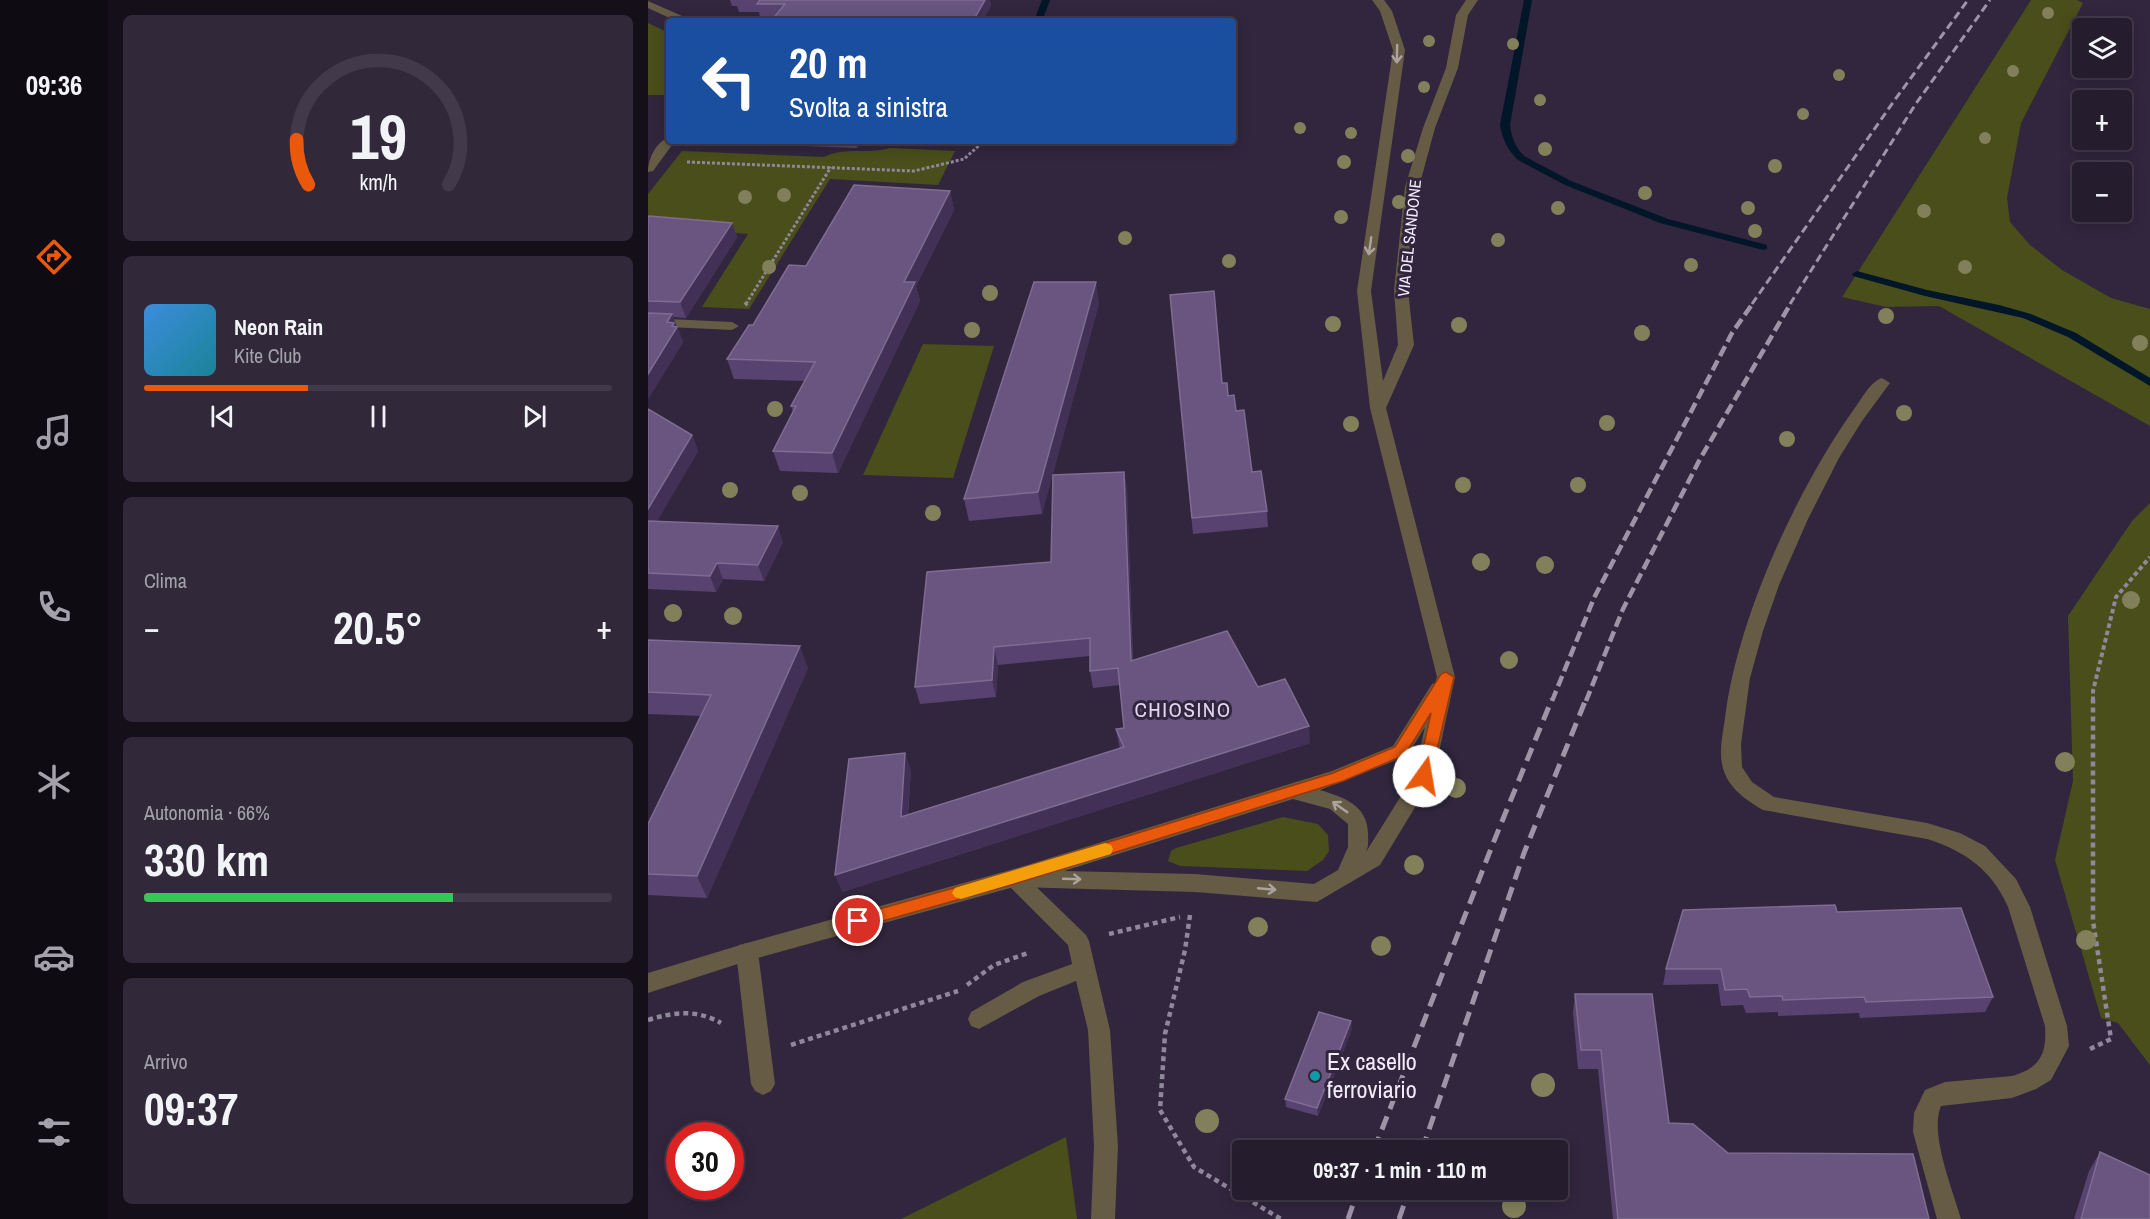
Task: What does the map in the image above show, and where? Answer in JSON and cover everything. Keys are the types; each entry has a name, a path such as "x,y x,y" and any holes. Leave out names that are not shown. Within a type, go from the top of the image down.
{"street":[{"name":"VIA DEL SANDONE","path":"1378,0 1386,10 1400,50 1364,291 1378,408 1446,677"},
{"name":"VIA DEL SANDONE","path":"1378,408 1406,345 1401,290 1412,187 1429,128 1452,68 1462,15 1472,0"},
{"path":"648,4 678,18"},
{"path":"651,164 667,144"},
{"path":"648,322 732,326"},
{"path":"1882,383 1857,414 1818,480 1767,592 1743,667 1735,711 1731,755 1733,770 1741,785 1770,804 1927,831 1953,839 1977,852 2009,885 2019,907 2056,1026 2058,1046 2047,1070 2028,1082 2012,1087 1946,1093 1933,1098 1926,1113 1925,1132 1949,1219"},
{"path":"648,983 747,952 1014,878 1338,777 1400,751 1446,677"},
{"path":"1014,878 1195,883 1317,893 1373,859 1424,776 1446,677"},
{"path":"1291,791 1337,803 1358,821 1358,848 1346,875"},
{"path":"1014,878 1078,941 1100,1042 1107,1146 1103,1219"},
{"path":"747,952 763,1083"},
{"path":"979,1019 1030,989 1084,969"}],"path":[{"path":"651,164 914,171 964,159 981,144"},
{"path":"732,326 831,167"},
{"path":"2047,1070 2111,1039 2093,921 2093,691 2116,597 2150,557"},
{"path":"1195,883 1185,950 1165,1034 1160,1110 1194,1167 1281,1219"}],"green space":[{"path":"2031,0 2077,0 2083,3 2075,18 2072,18 2072,24 2021,123 2007,198 2010,222 2030,245 2062,270 2111,298 2150,309 2150,426 1939,306 1886,307 1842,297"},
{"path":"648,23 666,32 666,95 648,95"},
{"path":"890,148 955,151 938,185 830,179 749,309 702,307 748,234 648,226 648,194 682,151 824,157 840,152"},
{"path":"923,344 994,346 953,478 863,475"},
{"path":"2150,503 2150,1065 2118,1023 2101,1018 2055,860 2073,781 2068,616 2132,521"},
{"path":"1283,817 1318,824 1328,835 1329,851 1323,860 1307,871 1180,866 1168,861 1171,851 1176,848"},
{"path":"1066,1137 1077,1219 901,1219"}],"building":[{"path":"760,0 985,0 975,18 773,18 785,4 757,4"},
{"path":"854,185 950,191 904,282 915,282 832,453 773,451 796,406 791,406 815,362 727,359 749,325 753,325 789,265 806,266"},
{"path":"649,216 732,223 680,302 648,301"},
{"path":"1034,282 1096,282 1038,492 964,499"},
{"path":"1214,291 1222,383 1227,383 1228,396 1234,395 1236,411 1244,410 1252,472 1261,471 1267,511 1192,518 1170,295"},
{"path":"648,313 672,314 667,322 674,323 672,326 677,327 648,374"},
{"path":"648,409 692,435 648,509"},
{"path":"1124,472 1131,661 1227,631 1258,687 1285,679 1309,726 835,875 849,759 905,753 901,817 1124,747 1116,729 1124,728 1118,668 1090,671 1090,638 994,647 992,680 915,687 927,572 1051,562 1053,475"},
{"path":"648,521 778,526 758,565 717,563 710,576 648,573"},
{"path":"648,640 800,646 697,876 648,874 648,824 711,695 648,692"},
{"path":"1835,905 1837,912 1961,908 1993,997 1866,1002 1864,997 1783,1000 1782,996 1750,997 1747,989 1725,990 1721,969 1666,969 1683,910"},
{"path":"1575,994 1652,994 1669,1123 1693,1124 1728,1153 1913,1154 1929,1219 1618,1219 1601,1050 1581,1050"},
{"path":"1319,1012 1351,1021 1317,1108 1285,1099"},
{"path":"2100,1152 2150,1175 2150,1219 2081,1219"}],"waterway":[{"path":"1039,18 1046,0"},
{"path":"1528,0 1505,125 1506,134 1515,152 1521,158 1568,183 1664,221 1763,247"},
{"path":"1857,274 1925,293 2027,316 2072,335 2150,383"}],"railway":[{"path":"1752,304 1894,101 1968,0"},
{"path":"1790,304 1915,105 1990,0"},
{"path":"1552,701 1594,598 1732,333 1753,303"},
{"path":"1586,701 1623,609 1700,459 1791,303"},
{"path":"1378,1140 1492,846 1552,699"},
{"path":"1425,1140 1524,853 1586,699"},
{"path":"1348,1219 1355,1200"},
{"path":"1399,1219 1406,1200"}],"slow traffic":[{"path":"961,893 1105,849"}],"place":[{"name":"Ex casello ferroviario","path":"1315,1076"}],"district":[{"name":"CHIOSINO","path":"1183,710"}],"route":[{"path":"858,921 1014,878 1338,777 1400,751 1446,677 1424,776"}]}
